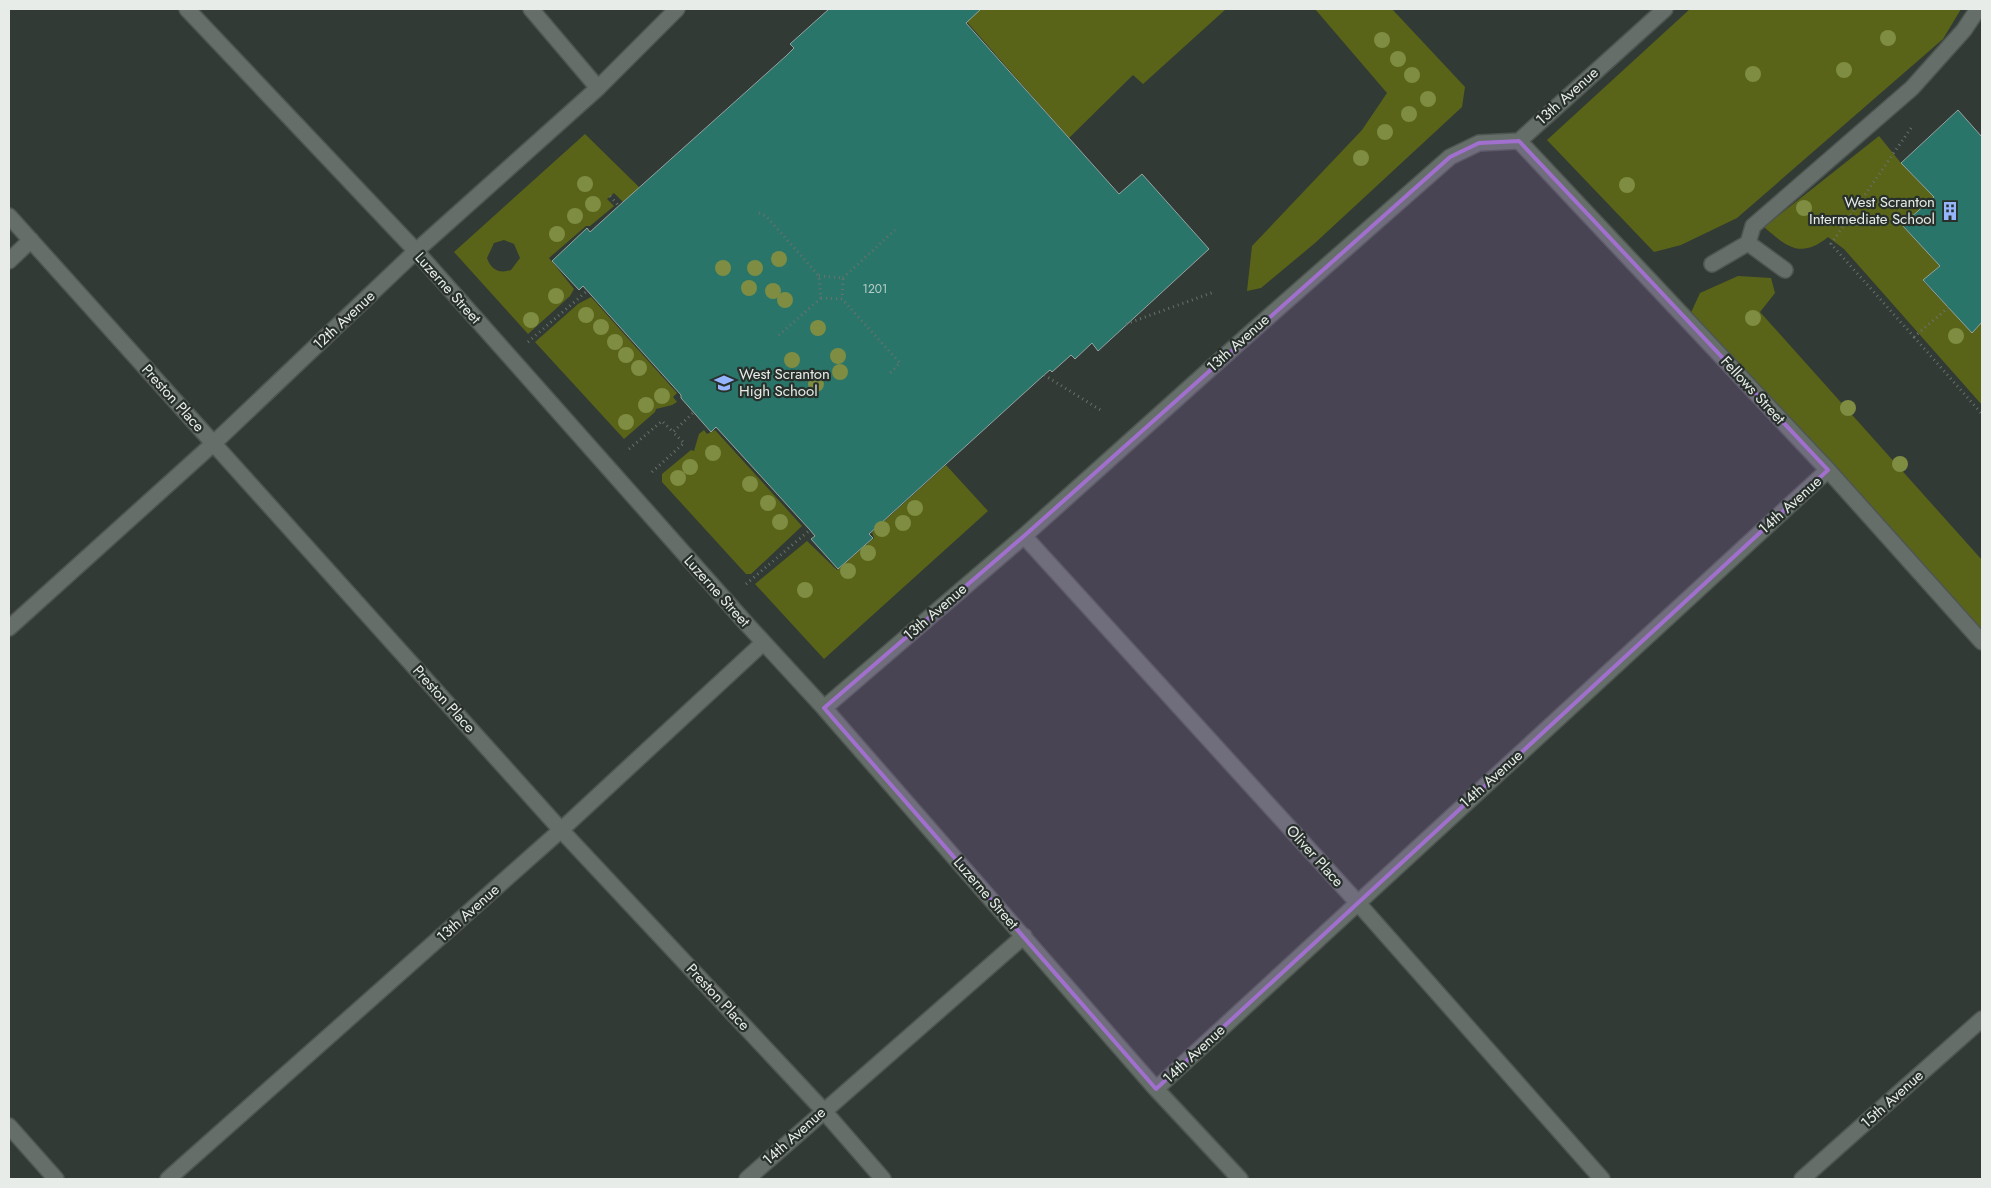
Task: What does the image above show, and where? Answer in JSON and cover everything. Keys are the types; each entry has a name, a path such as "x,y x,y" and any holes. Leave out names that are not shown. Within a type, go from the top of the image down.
{"street":[{"name":"Luzerne Street","path":"187,9 416,251 763,642 824,708 1156,1089 1240,1179"},
{"path":"531,9 598,88"},
{"name":"12th Avenue","path":"9,628 214,443 416,251 598,88 677,9"},
{"name":"13th Avenue","path":"824,708 1024,536 1248,334 1450,157 1479,143 1519,141 1665,9"},
{"path":"1712,264 1748,243 1753,226 1912,88 1964,30 1978,9"},
{"name":"Fellows Street","path":"1519,141 1828,470 1982,642"},
{"name":"Preston Place","path":"9,216 561,830 823,1110 883,1179"},
{"path":"9,261 31,240"},
{"path":"1748,243 1785,270"},
{"name":"14th Avenue","path":"1156,1089 1828,470"},
{"name":"Oliver Place","path":"1024,536 1357,902 1602,1179"},
{"name":"13th Avenue","path":"168,1179 561,830 763,642"},
{"name":"14th Avenue","path":"747,1179 823,1110 1024,936"},
{"name":"15th Avenue","path":"1802,1179 1982,1019"},
{"path":"9,1126 56,1179"}],"path":[{"path":"1912,128 1832,244 1982,414"},
{"path":"610,196 619,206"},
{"path":"759,213 766,216 820,276 821,298"},
{"path":"889,374 900,363 842,299 843,278 895,230"},
{"path":"820,276 843,278"},
{"path":"527,342 587,291"},
{"path":"1126,324 1214,292"},
{"path":"778,336 821,298 842,299"},
{"path":"1914,337 1948,307"},
{"path":"1044,375 1102,411"},
{"path":"673,432 694,412"},
{"path":"629,449 662,421 684,444 652,472"},
{"path":"746,584 810,530"}],"highlighted area":[{"path":"1519,141 1828,470 1156,1089 824,708 1024,536 1450,157 1479,143"}],"green space":[{"path":"981,9 1226,9 1143,84 1133,75 1069,138 967,22"},
{"path":"1315,9 1392,9 1465,87 1462,107 1315,243 1261,288 1247,291 1252,246 1362,130 1387,93"},
{"path":"1690,9 1961,9 1943,39 1737,218 1681,245 1654,252 1547,140"},
{"path":"585,134 640,188 623,202 614,193 607,199 614,206 590,226 586,226 549,258 574,289 570,296 528,334 454,252","holes":["504,240 514,244 520,258 511,270 500,271 493,268 487,258 494,243"]},
{"path":"1879,136 1901,163 1934,197 1902,225 1940,266 1923,281 1972,332 1982,322 1982,405 1844,249 1828,237 1810,248 1794,248 1787,245 1764,227"},
{"path":"1738,276 1771,278 1775,293 1760,312 1982,560 1982,636 1689,317 1700,293"},
{"path":"591,297 677,393 673,397 677,402 656,409 655,412 624,439 535,342 578,304"},
{"path":"704,430 707,434 715,430 802,526 751,574 746,574 662,482 662,474 691,450 694,451 699,434"},
{"path":"946,465 988,511 824,659 755,584 807,541 837,570 874,538 872,532"}],"building":[{"name":"West Scranton High School","path":"829,9 981,9 966,23 1119,194 1142,174 1209,249 1098,351 1092,343 1075,359 1071,355 1052,372 1050,370 1044,375 869,534 873,538 838,569 811,539 815,536 810,530 716,427 711,432 681,398 681,395 583,286 579,290 552,261 587,228 590,232 786,56 794,48 790,44"},
{"name":"West Scranton Intermediate School","path":"1958,110 1982,137 1982,322 1972,333 1923,280 1940,266 1902,225 1934,197 1901,163"}],"place":[{"name":"West Scranton Intermediate School","path":"1950,211"},
{"name":"West Scranton High School","path":"724,383"}]}
